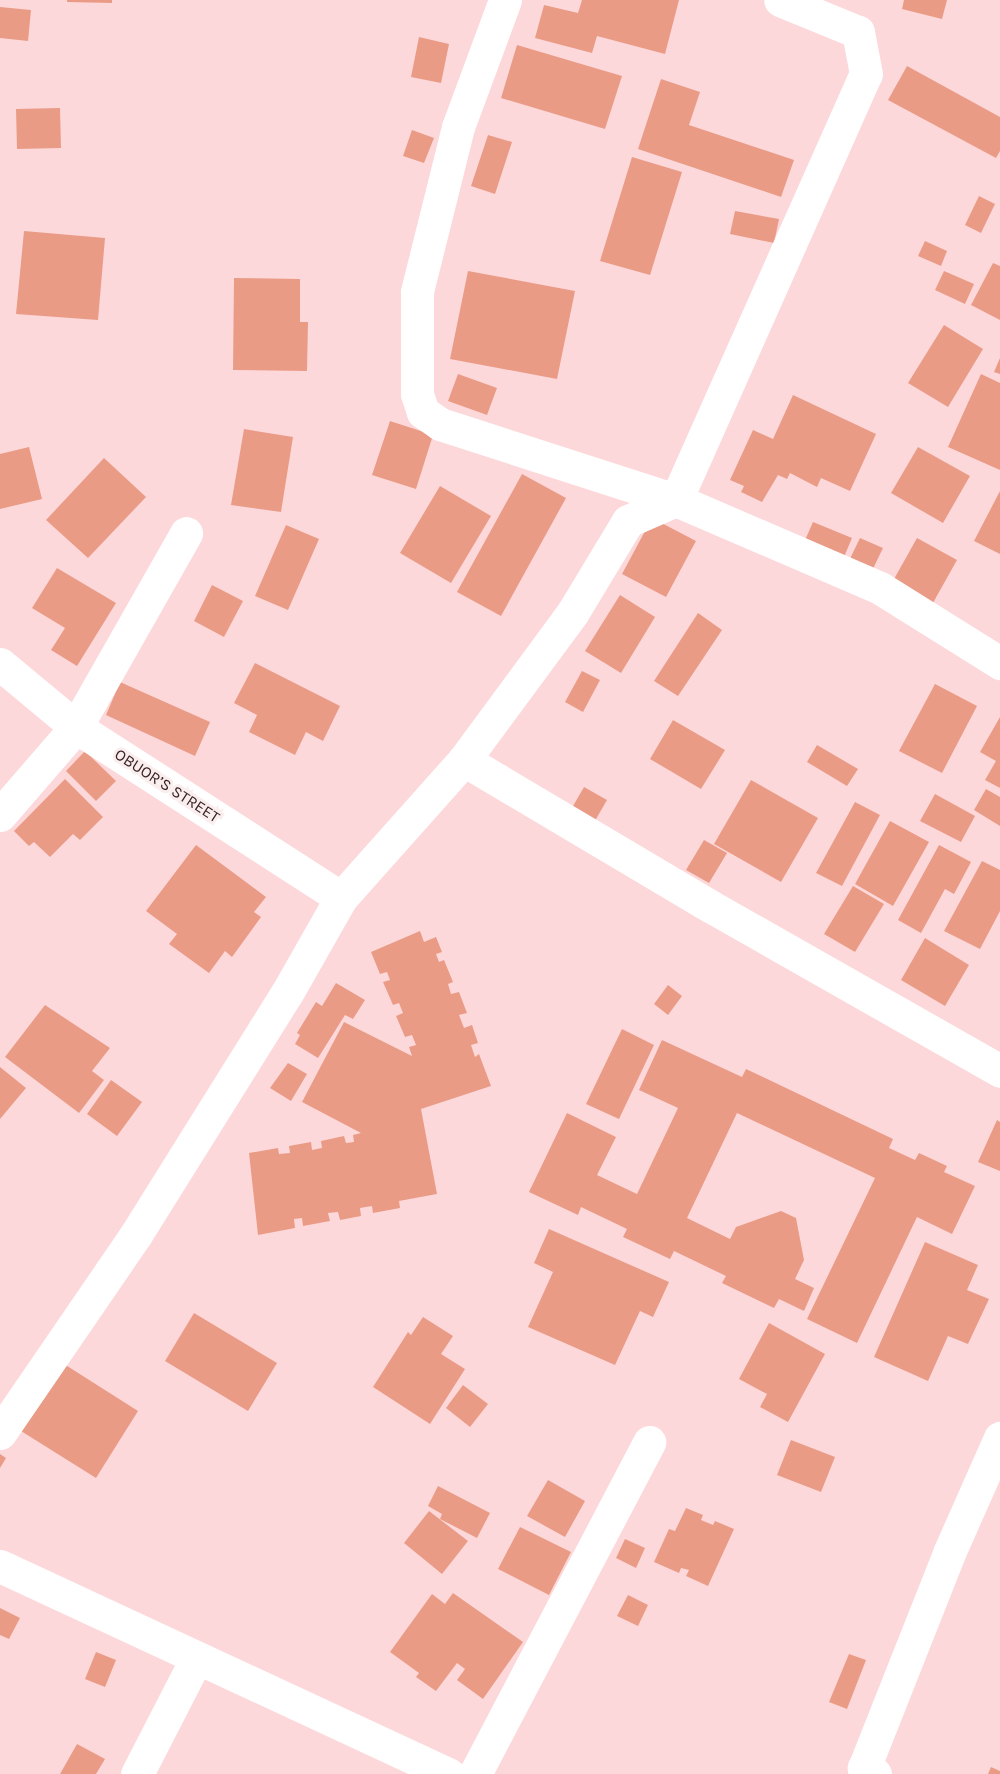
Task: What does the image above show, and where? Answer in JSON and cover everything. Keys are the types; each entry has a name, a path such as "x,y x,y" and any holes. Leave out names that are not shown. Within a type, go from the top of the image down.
{"street":[{"path":"505,0 458,127 417,292 417,394 423,412 440,424 676,500 880,588 1000,663"},
{"path":"0,1433 135,1236 287,993 341,898 464,760 573,612 628,521 676,500 866,74 858,32 780,0"},
{"path":"0,815 76,727 186,533"},
{"name":"OBUOR’S STREET","path":"0,664 76,727 341,898"},
{"path":"464,760 710,906 1000,1071"},
{"path":"867,1772 949,1553 1000,1438"},
{"path":"475,1774 649,1442"},
{"path":"0,1566 196,1659 449,1774"},
{"path":"137,1774 196,1659"}],"building":[{"path":"67,0 112,0 112,3 67,2"},
{"path":"582,0 679,0 665,54 597,36 592,53 535,38 544,5 578,13"},
{"path":"904,0 947,0 942,19 902,9"},
{"path":"0,7 31,10 28,41 0,38"},
{"path":"419,37 449,44 441,83 411,77"},
{"path":"517,45 622,76 605,129 501,98"},
{"path":"907,66 1000,117 1000,151 996,158 888,100"},
{"path":"661,79 700,92 689,125 794,160 781,197 638,149"},
{"path":"60,108 61,148 17,149 16,109"},
{"path":"412,130 434,138 424,163 403,156"},
{"path":"488,135 512,142 495,194 471,186"},
{"path":"632,157 682,172 650,275 600,261"},
{"path":"979,196 995,204 981,233 965,225"},
{"path":"735,211 779,219 774,243 730,234"},
{"path":"24,231 105,238 98,320 16,314"},
{"path":"925,241 947,251 941,266 918,256"},
{"path":"993,263 1000,266 1000,320 971,305"},
{"path":"468,271 575,291 557,379 450,359"},
{"path":"944,271 974,284 965,304 935,290"},
{"path":"234,278 300,279 300,322 308,322 307,371 233,370"},
{"path":"944,325 983,349 948,407 908,383"},
{"path":"1000,358 1000,374 994,372"},
{"path":"458,374 497,388 487,415 448,401"},
{"path":"981,374 1000,383 1000,470 948,447"},
{"path":"793,395 876,434 850,491 821,478 817,487 790,473 787,479 778,475 762,502 741,492 744,486 730,480 753,430 773,439"},
{"path":"390,421 433,435 416,489 372,475"},
{"path":"244,429 293,437 281,512 231,505"},
{"path":"29,447 42,499 0,509 0,454"},
{"path":"918,447 970,476 943,523 891,493"},
{"path":"104,458 146,497 88,558 46,520"},
{"path":"522,474 566,498 501,616 457,592"},
{"path":"440,486 491,516 451,583 400,553"},
{"path":"1000,491 1000,554 974,541"},
{"path":"652,518 696,541 666,597 622,574"},
{"path":"813,522 852,538 841,564 802,547"},
{"path":"286,525 319,539 288,610 255,596"},
{"path":"860,538 883,548 869,577 846,567"},
{"path":"917,538 957,560 929,610 889,588"},
{"path":"57,568 116,603 77,666 51,650 65,628 32,608"},
{"path":"212,585 243,601 224,637 194,621"},
{"path":"620,595 655,617 621,673 585,651"},
{"path":"698,613 722,630 678,696 654,681"},
{"path":"255,663 340,706 323,741 306,732 295,755 249,732 257,715 234,703"},
{"path":"582,671 600,680 583,712 565,702"},
{"path":"120,682 210,722 195,756 106,715"},
{"path":"935,684 977,706 942,773 899,751"},
{"path":"1000,717 1000,788 985,780 996,761 980,752"},
{"path":"673,720 725,750 701,789 650,759"},
{"path":"817,745 858,769 847,786 807,762"},
{"path":"85,751 116,781 96,801 66,771"},
{"path":"65,779 103,817 80,840 73,834 50,857 34,842 29,846 14,831"},
{"path":"751,780 818,818 781,882 714,844"},
{"path":"584,787 607,800 592,826 569,813"},
{"path":"986,789 1000,797 1000,826 974,810"},
{"path":"935,794 975,816 961,842 920,821"},
{"path":"855,802 880,815 842,886 816,873"},
{"path":"890,821 929,842 893,906 855,884"},
{"path":"704,840 727,853 709,883 686,870"},
{"path":"196,845 266,897 254,912 261,917 232,957 225,951 209,973 169,944 177,934 146,911"},
{"path":"939,845 971,862 954,894 945,889 921,933 898,920"},
{"path":"982,861 1000,870 1000,911 980,949 944,931"},
{"path":"853,886 884,904 855,952 824,934"},
{"path":"420,931 424,942 436,937 442,952 436,954 439,962 444,960 453,982 448,984 451,994 459,992 467,1013 459,1015 464,1028 472,1025 478,1043 471,1045 475,1057 479,1054 491,1086 421,1109 437,1194 399,1201 400,1208 373,1213 372,1206 360,1208 361,1216 340,1220 338,1212 328,1213 330,1221 303,1226 302,1218 294,1219 295,1228 258,1235 249,1153 278,1148 279,1154 290,1153 289,1146 311,1142 312,1150 322,1148 321,1141 344,1136 346,1143 354,1142 353,1135 361,1133 302,1102 344,1022 412,1056 409,1047 416,1045 412,1035 405,1037 396,1016 403,1013 399,1003 393,1005 383,982 390,980 387,972 380,974 371,952"},
{"path":"925,938 969,965 945,1006 901,980"},
{"path":"336,983 365,1000 353,1019 345,1015 318,1058 295,1044 300,1035 297,1033 316,1002 322,1006"},
{"path":"668,985 682,996 668,1015 654,1004"},
{"path":"45,1005 110,1048 92,1071 104,1080 79,1113 5,1057"},
{"path":"622,1029 654,1045 619,1119 586,1104"},
{"path":"662,1040 742,1077 746,1069 893,1139 889,1148 915,1160 919,1153 947,1166 944,1172 975,1186 952,1234 917,1217 857,1343 807,1319 875,1178 737,1113 687,1218 730,1239 736,1227 781,1211 796,1218 804,1260 795,1279 814,1288 804,1311 779,1299 774,1308 722,1283 726,1276 674,1251 670,1259 623,1237 627,1229 581,1207 578,1215 529,1192 567,1113 616,1137 597,1175 637,1194 678,1108 639,1090"},
{"path":"288,1063 307,1074 291,1101 270,1088"},
{"path":"0,1067 26,1088 0,1119"},
{"path":"111,1080 142,1102 117,1136 87,1114"},
{"path":"997,1120 1000,1122 1000,1171 978,1162"},
{"path":"549,1229 669,1282 653,1317 640,1311 615,1365 528,1327 553,1272 534,1263"},
{"path":"925,1242 978,1265 967,1290 989,1299 968,1344 948,1336 928,1381 874,1357"},
{"path":"194,1313 277,1363 248,1411 165,1361"},
{"path":"423,1317 453,1336 441,1354 465,1369 430,1424 373,1387 408,1332 411,1335"},
{"path":"769,1323 825,1354 788,1422 760,1407 767,1394 739,1379"},
{"path":"64,1364 138,1411 96,1478 21,1431"},
{"path":"463,1385 488,1404 470,1427 446,1408"},
{"path":"791,1440 835,1457 821,1492 777,1475"},
{"path":"0,1454 6,1458 0,1468"},
{"path":"548,1480 585,1501 565,1537 527,1516"},
{"path":"438,1486 490,1513 477,1538 440,1519 442,1514 428,1506"},
{"path":"686,1508 703,1515 701,1520 713,1525 715,1521 734,1529 708,1586 686,1576 689,1570 681,1568 679,1573 654,1562 669,1529 675,1531"},
{"path":"429,1511 468,1541 442,1574 404,1543"},
{"path":"520,1527 571,1552 549,1595 498,1569"},
{"path":"625,1539 645,1548 636,1568 616,1558"},
{"path":"453,1593 523,1642 483,1699 457,1680 465,1669 457,1663 436,1691 416,1677 419,1673 390,1652 432,1594 445,1604"},
{"path":"628,1595 648,1605 638,1626 617,1616"},
{"path":"0,1608 20,1618 9,1639 0,1635"},
{"path":"96,1652 116,1660 105,1687 85,1679"},
{"path":"849,1654 866,1660 847,1709 829,1702"},
{"path":"77,1744 105,1759 96,1774 60,1774"},
{"path":"991,1767 1000,1771 1000,1774 988,1774"}]}
